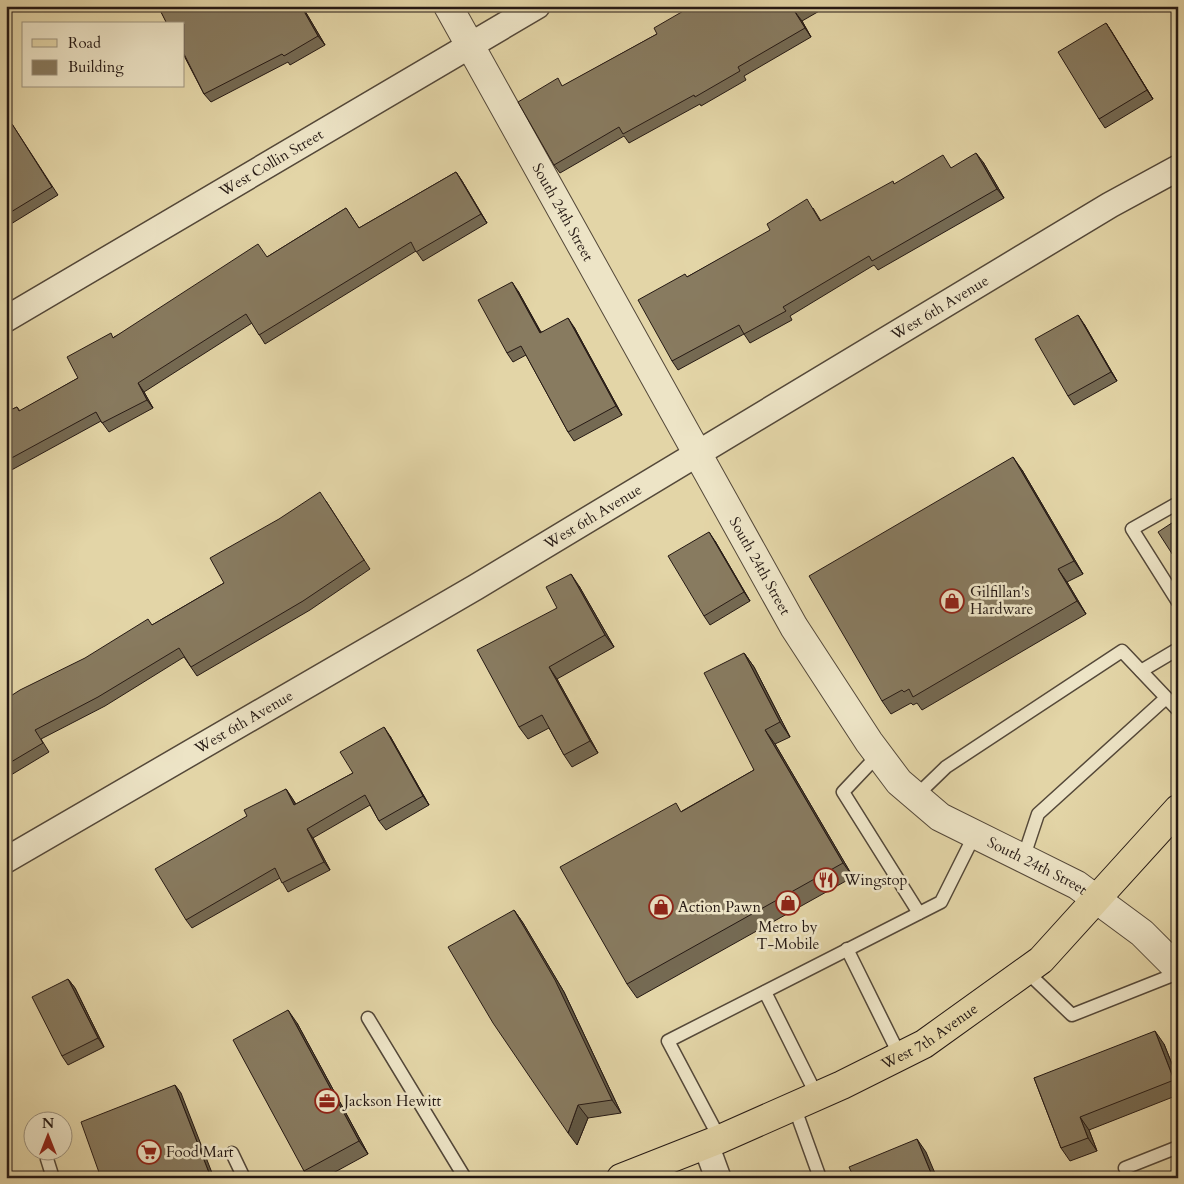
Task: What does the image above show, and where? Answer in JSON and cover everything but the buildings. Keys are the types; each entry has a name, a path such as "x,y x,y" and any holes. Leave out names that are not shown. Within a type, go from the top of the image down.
{"main road":[{"name":"West 7th Avenue","path":"624,1177 713,1142 806,1101 924,1044 1041,960 1098,900 1178,809"}],"street":[{"name":"South 24th Street","path":"448,6 794,627 878,755 899,782 940,817 1077,885 1142,933 1178,971"},
{"name":"West Collin Street","path":"6,319 537,6"},
{"name":"West 6th Avenue","path":"6,860 476,587 1110,205 1178,168"},
{"path":"713,1142 718,1178"}],"lane":[{"path":"1178,503 1132,529 1178,602"},
{"path":"1140,671 1178,649"},
{"path":"916,796 946,767 1122,652 1178,710"},
{"path":"1023,858 1038,814 1166,698"},
{"path":"878,755 842,792 919,913"},
{"path":"713,1142 668,1041 941,902 975,834"},
{"path":"847,949 900,1056"},
{"path":"1026,971 1072,1015 1178,971"},
{"path":"765,992 806,1101 820,1178"},
{"path":"368,1018 465,1178"},
{"path":"1124,1168 1178,1147"},
{"path":"232,1153 244,1178"},
{"path":"48,1162 54,1178"}],"place":[{"name":"Gilfillan's Hardware","path":"952,601"},
{"name":"Wingstop","path":"826,880"},
{"name":"Metro by T-Mobile","path":"788,903"},
{"name":"Action Pawn","path":"661,907"},
{"name":"Jackson Hewitt","path":"327,1101"},
{"name":"Food Mart","path":"149,1152"}]}
